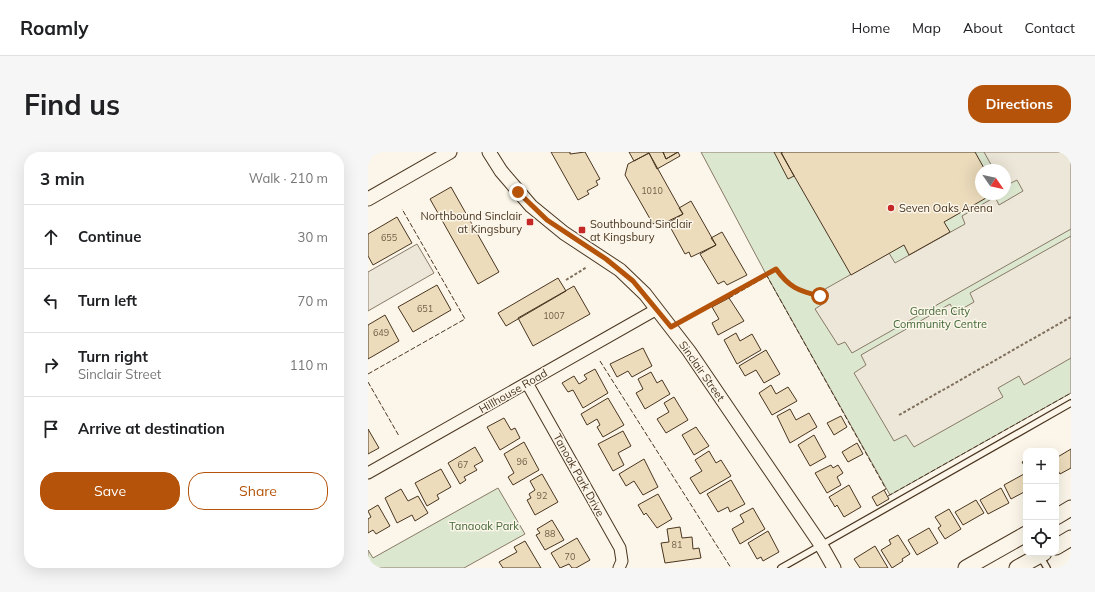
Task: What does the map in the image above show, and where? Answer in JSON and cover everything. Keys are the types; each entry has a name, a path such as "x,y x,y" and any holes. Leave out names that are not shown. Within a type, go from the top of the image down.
{"main road":[{"path":"1059,515 1071,508"},
{"path":"966,568 1023,536"},
{"path":"1059,545 1071,538"},
{"path":"1017,568 1044,559"}],"street":[{"path":"368,198 450,152"},
{"name":"Sinclair Street","path":"489,152 509,181 531,206 564,233 620,270 633,281 657,309 671,327 821,545 834,568"},
{"name":"Hillhouse Road","path":"368,472 657,309"},
{"name":"Tanoak Park Drive","path":"527,383 620,548 622,561 618,568"}],"lane":[{"path":"781,568 1071,403"}],"path":[{"path":"566,280 588,267"},
{"path":"671,327 776,269 787,283 806,293 820,296"},
{"path":"899,415 1071,317"}],"green space":[{"name":"Garden City Community Centre","path":"701,152 1071,152 1071,393 890,495 767,276"},
{"name":"Tanaoak Park","path":"498,488 525,534 464,568 368,568 368,550 373,558"}],"shaded area":[{"path":"984,152 1071,152 1071,229 852,353 845,342 838,345 815,309 824,303 818,293 889,253 895,263 965,224 962,216 990,200 996,200 999,205 1008,200 1011,200 1011,198 1023,191 1017,180 1011,183 1011,164 991,164"},
{"path":"1071,236 1071,358 1024,385 1019,376 998,388 1003,397 914,447 906,435 894,441 854,373 866,365 861,355 950,304 955,313 974,302 970,293"},
{"path":"417,244 434,273 368,311 368,272"}],"building":[{"path":"551,152 570,152 570,154 585,152 600,179 596,181 598,185 587,191 589,194 578,200"},
{"path":"629,152 663,152 666,159 678,152 680,156 657,169 649,153 634,161"},
{"path":"663,152 678,152 666,159"},
{"path":"774,152 781,152 794,176 788,179"},
{"name":"Seven Oaks Arena","path":"975,152 982,164 975,164 975,200 982,200 944,222 950,232 909,255 904,245 851,275 781,153"},
{"path":"649,153 683,214 660,225 657,221 653,224 625,175 628,164"},
{"path":"451,187 499,272 478,284 430,199"},
{"path":"691,201 716,245 691,257 689,252 685,254 668,223 683,214 679,208"},
{"path":"397,217 412,243 373,265 368,256 368,234"},
{"path":"722,232 747,275 727,285 724,281 718,284 700,254 716,245 711,238"},
{"path":"558,278 566,291 506,326 498,313"},
{"path":"437,285 451,310 413,332 398,307"},
{"path":"574,286 590,314 533,346 518,318"},
{"path":"729,298 744,321 718,335 712,323 719,319 712,307"},
{"path":"385,315 399,341 368,359 368,325"},
{"path":"736,333 740,341 752,334 761,350 737,364 724,340"},
{"path":"643,348 652,366 632,377 628,371 617,377 610,364"},
{"path":"766,350 780,374 764,383 756,370 745,376 739,366"},
{"path":"595,369 608,393 583,408 573,390 568,392 562,383 574,376 579,384 587,379 584,375"},
{"path":"651,372 657,383 662,380 670,394 645,409 636,393 643,389 638,379"},
{"path":"771,385 776,394 788,387 797,401 772,415 759,393"},
{"path":"674,397 688,420 666,433 657,419 669,412 664,403"},
{"path":"608,398 624,425 603,437 597,427 600,425 597,419 587,425 581,414"},
{"path":"790,409 796,420 809,413 817,427 790,443 777,416"},
{"path":"841,416 847,427 834,435 827,423"},
{"path":"504,418 511,430 515,428 520,438 500,450 487,427"},
{"path":"696,427 709,446 694,455 682,435"},
{"path":"368,429 379,448 368,454"},
{"path":"623,431 631,446 618,453 624,465 613,471 598,444"},
{"path":"814,435 826,457 810,466 798,445"},
{"path":"524,442 539,470 513,485 508,477 514,473 504,454"},
{"path":"857,443 863,454 848,462 842,452"},
{"path":"475,447 483,461 474,466 477,470 464,477 466,480 460,484 448,463"},
{"path":"1071,449 1071,468 1060,474 1059,472 1059,456"},
{"path":"709,451 716,463 721,460 731,476 700,494 690,478 702,471 695,460"},
{"path":"644,459 658,487 643,495 634,481 626,486 619,474"},
{"path":"831,465 833,468 838,465 843,473 837,477 841,485 827,493 815,473"},
{"path":"441,469 451,487 437,495 439,499 427,506 415,483"},
{"path":"542,474 558,502 535,515 527,500 531,498 529,494 535,490 530,481"},
{"path":"1023,475 1023,493 1011,499 1004,485"},
{"path":"731,480 745,504 730,512 728,507 718,512 707,494"},
{"path":"849,485 861,507 844,517 837,505 835,507 829,497"},
{"path":"1001,488 1009,503 988,514 980,500"},
{"path":"401,489 408,501 418,496 428,513 415,521 412,515 397,523 385,498"},
{"path":"884,490 889,499 877,506 872,497"},
{"path":"658,494 672,519 657,528 646,513 644,515 638,505"},
{"path":"976,500 984,513 963,525 955,512"},
{"path":"378,505 390,526 376,534 373,530 368,533 368,519 371,517 368,511"},
{"path":"753,508 765,529 740,544 732,529 744,522 740,515"},
{"path":"949,509 961,529 945,539 938,528 941,526 935,517"},
{"path":"552,520 564,540 545,550 536,535 540,533 537,529"},
{"path":"680,527 682,538 692,537 693,549 699,548 701,558 665,563 661,543 669,542 667,529"},
{"path":"929,528 938,543 917,555 908,540"},
{"path":"768,531 779,552 763,561 761,557 757,559 748,543"},
{"path":"898,535 910,554 902,559 903,561 892,568 881,550 891,544 889,540"},
{"path":"577,538 590,560 576,568 572,568 569,564 560,568 551,553"},
{"path":"525,541 541,568 503,568 499,562 517,552 514,547"},
{"path":"875,546 888,568 860,568 854,559"}],"fence":[{"path":"368,374 465,319 402,209"},
{"path":"729,298 767,276 886,489 884,490"},
{"path":"600,361 731,568"},
{"path":"368,382 399,436"},
{"path":"888,496 1071,393"}],"place":[{"name":"Seven Oaks Arena","path":"891,208"},
{"name":"Northbound Sinclair at Kingsbury","path":"530,222"},
{"name":"Southbound Sinclair at Kingsbury","path":"582,230"}],"route":[{"path":"518,192 547,220 564,233 606,259 633,281 671,327 776,269 787,283 806,293 820,296"}]}
